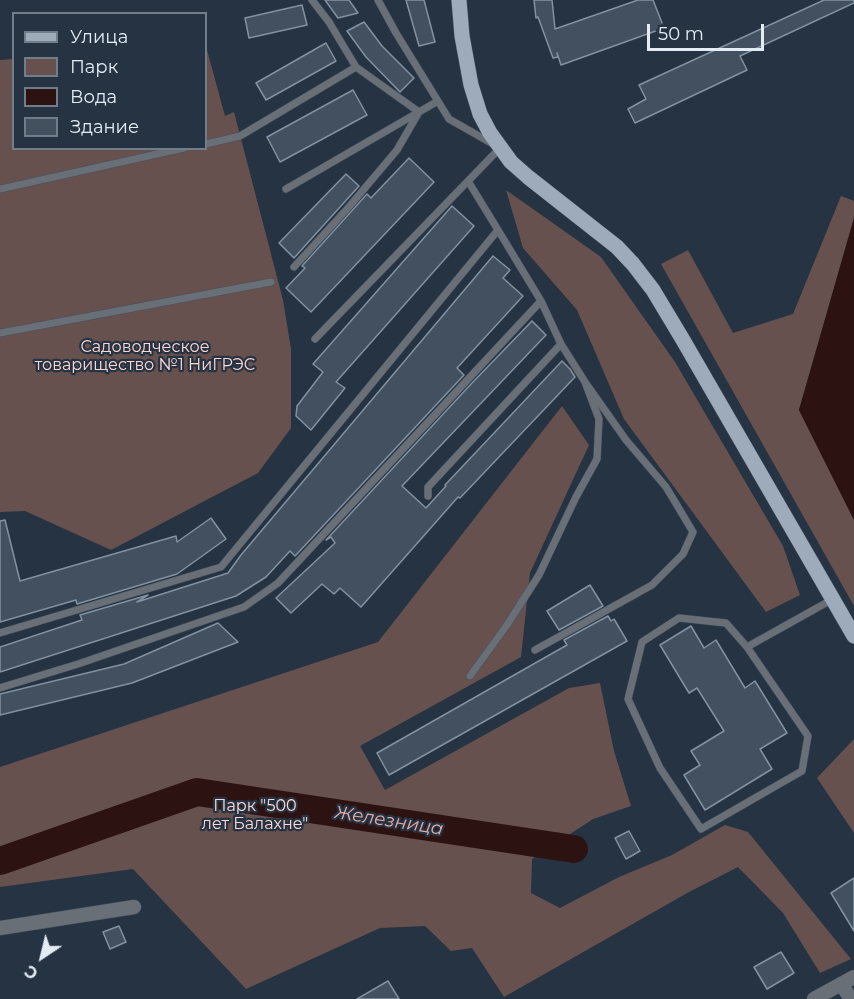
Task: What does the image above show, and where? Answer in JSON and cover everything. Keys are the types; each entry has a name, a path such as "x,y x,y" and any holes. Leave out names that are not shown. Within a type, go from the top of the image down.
{"main road":[{"path":"459,0 462,36 471,85 480,114 490,134 511,162 617,247 653,290 854,636"}],"street":[{"path":"0,928 134,907"},
{"path":"814,999 854,977"},
{"path":"841,984 851,999"}],"lane":[{"path":"312,0 356,67 419,112"},
{"path":"315,339 500,148 448,119 378,0"},
{"path":"207,144 240,136 356,67"},
{"path":"286,189 438,101"},
{"path":"294,267 397,150 419,112"},
{"path":"0,189 175,150"},
{"path":"468,181 541,301 561,344 585,382 626,440 666,487 693,532 683,554 652,585 535,650"},
{"path":"0,633 221,567 498,230"},
{"path":"0,333 272,282"},
{"path":"0,688 244,607 278,583 541,301"},
{"path":"428,496 428,487 561,344"},
{"path":"470,676 507,625 539,574 597,459 599,419 585,382"},
{"path":"747,647 833,599"},
{"path":"679,618 726,623 747,647 808,736 802,771 701,829 660,768 628,699 642,642 679,618"}],"green space":[{"name":"Садоводческое товарищество №1 НиГРЭС","path":"207,50 225,116 234,112 283,300 291,349 291,428 258,473 111,550 25,511 0,512 0,60 12,59 12,150 207,150"},
{"path":"506,190 601,257 675,362 783,546 800,595 766,612 624,419 577,310 523,248"},
{"path":"841,196 854,201 854,218 799,410 854,520 854,606 661,264 688,250 733,333 793,314"},
{"name":"Парк \"500 лет Балахне\"","path":"562,406 589,445 530,573 521,657 360,746 385,790 569,688 600,683 614,751 631,806 593,819 532,859 531,893 560,908 619,877 672,855 725,825 748,832 851,959 820,973 783,913 738,867 689,892 504,997 472,948 451,951 425,926 380,928 246,989 133,869 0,887 0,767 378,642"},
{"path":"854,739 854,833 817,778"}],"water":[{"path":"854,218 854,520 799,410"}],"building":[{"path":"325,0 349,0 358,13 338,18"},
{"path":"406,0 424,0 435,42 419,46"},
{"path":"534,0 552,0 555,29 638,0 653,0 664,28 561,65 557,53 558,57 553,58 538,17 536,18"},
{"path":"824,0 854,0 854,3 740,56 747,70 635,123 628,109 646,99 639,85"},
{"path":"302,5 307,25 249,38 245,18"},
{"path":"364,22 382,46 414,78 400,92 366,57 347,31"},
{"path":"326,43 336,61 266,100 256,83"},
{"path":"353,90 367,115 280,162 267,137"},
{"path":"409,158 434,182 311,312 286,288 305,268 302,266 367,194 371,198"},
{"path":"346,174 359,186 294,258 279,243"},
{"path":"452,206 474,226 336,382 345,388 311,430 296,416 297,406 323,372 313,364"},
{"path":"493,256 510,270 503,278 523,296 457,368 464,375 295,556 290,551 266,577 236,596 0,672 0,647 82,620 80,615 148,595 137,602 228,573"},
{"path":"532,321 546,335 402,486 426,508 562,361 575,377 460,498 458,497 361,607 340,588 334,594 322,584 291,613 276,598 335,543 331,537 326,540"},
{"path":"211,518 226,539 177,574 77,604 76,600 0,622 0,521 5,520 20,581 176,536 177,542"},
{"path":"590,585 603,606 559,630 547,611"},
{"path":"608,616 611,621 614,619 627,641 389,775 377,753 567,645 564,640"},
{"path":"218,623 238,642 132,683 0,715 0,694 124,664"},
{"path":"691,626 704,648 716,640 745,688 755,681 787,733 760,749 772,769 705,810 684,775 700,765 691,751 724,731 697,688 689,693 660,645"},
{"path":"629,831 640,851 626,859 615,838"},
{"path":"854,878 854,931 831,893"},
{"path":"119,926 126,942 110,949 103,932"},
{"path":"781,952 794,973 767,989 754,967"},
{"path":"388,981 399,999 357,999"}],"waterway":[{"name":"Железница","path":"0,861 197,792 574,849"}]}
